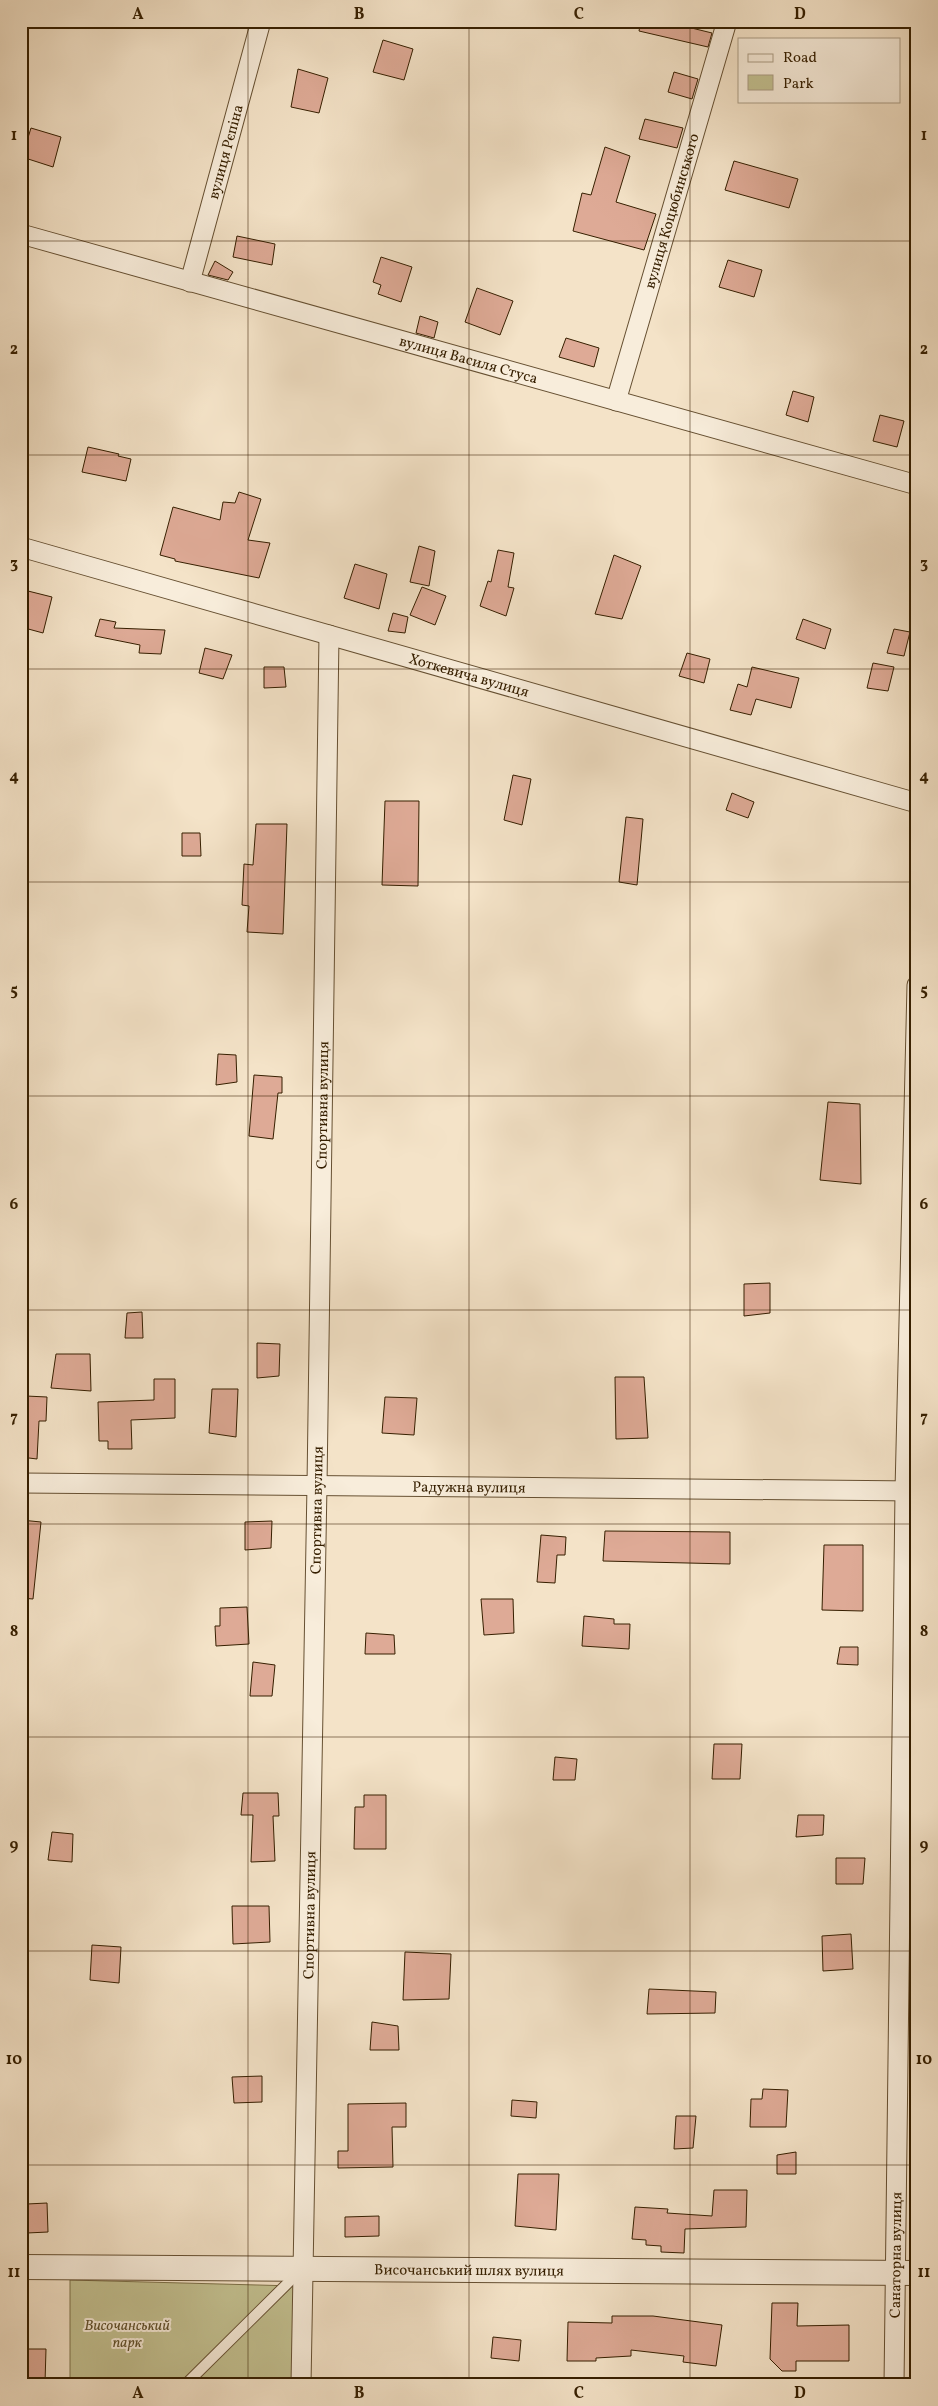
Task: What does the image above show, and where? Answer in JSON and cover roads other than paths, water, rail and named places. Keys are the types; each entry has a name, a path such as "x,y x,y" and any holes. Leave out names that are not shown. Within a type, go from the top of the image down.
{"street":[{"name":"вулиця Рєпіна","path":"190,282 262,21"},
{"name":"вулиця Коцюбинського","path":"616,401 727,21"},
{"name":"вулиця Василя Стуса","path":"21,234 917,485"},
{"name":"Хоткевича вулиця","path":"21,547 917,803"},
{"name":"Спортивна вулиця","path":"301,2385 317,1485 329,635"},
{"name":"Санаторна вулиця","path":"894,2385 907,2272 911,1491 917,985"},
{"name":"Радужна вулиця","path":"21,1483 911,1491"},
{"name":"Височанський шлях вулиця","path":"21,2267 907,2272"}],"lane":[{"path":"185,2385 302,2268"}],"park label":[{"name":"Височанський парк","path":"127,2334"}]}
